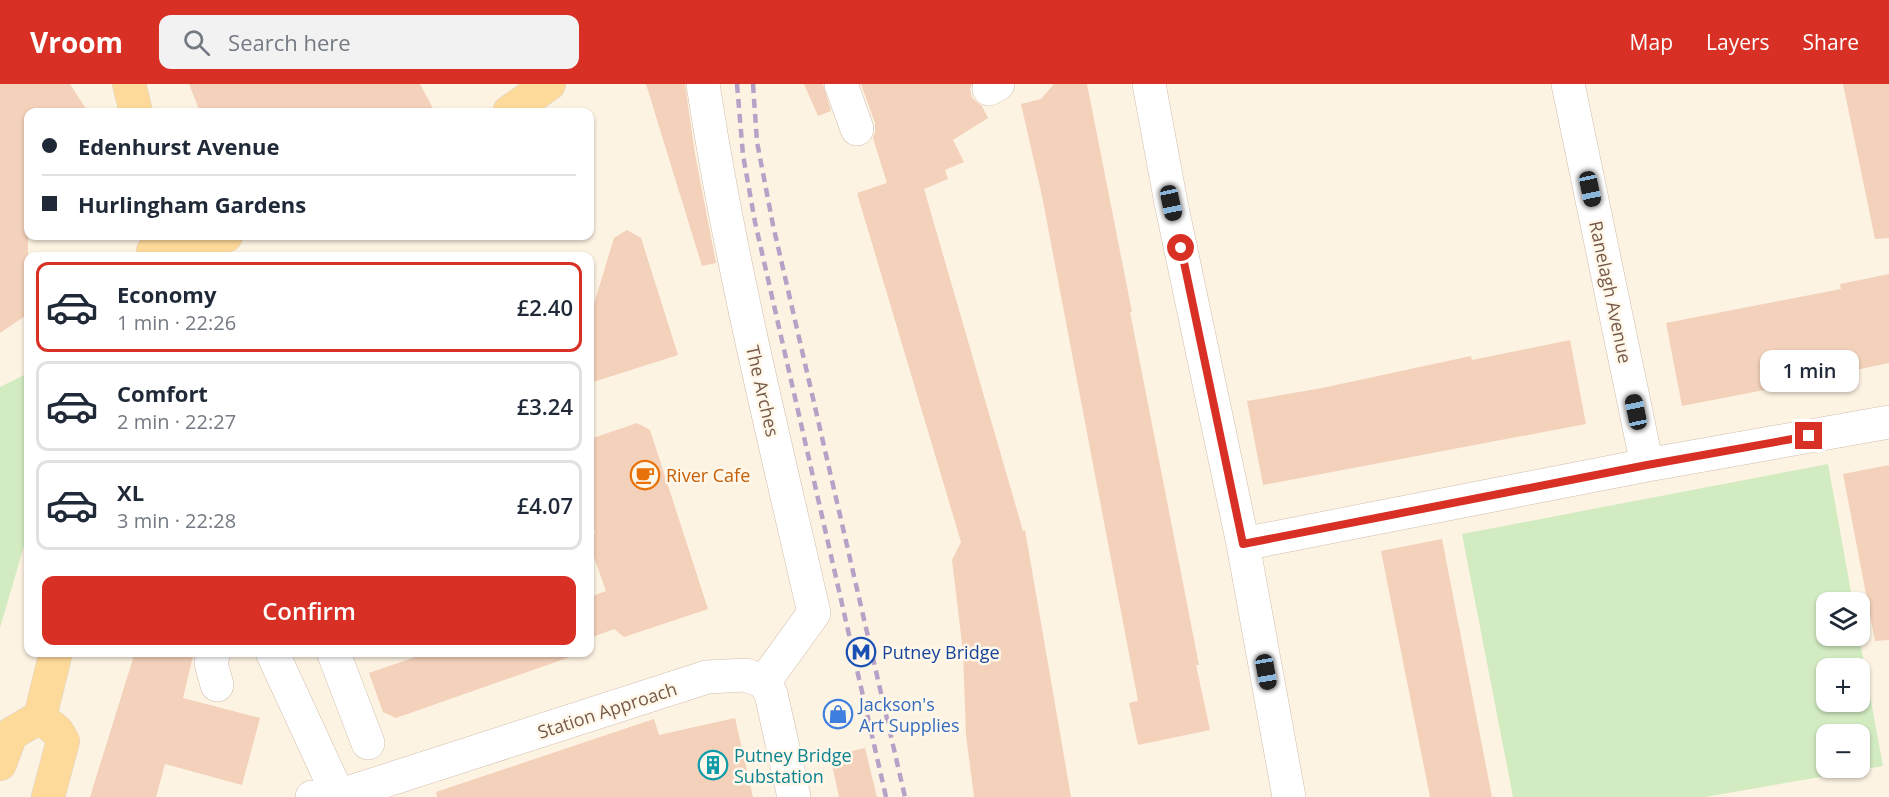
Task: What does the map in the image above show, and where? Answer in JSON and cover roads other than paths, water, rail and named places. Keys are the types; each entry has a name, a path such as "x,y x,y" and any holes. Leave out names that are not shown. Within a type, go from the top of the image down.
{"main road":[{"path":"129,84 135,108"},
{"path":"515,108 549,84"},
{"path":"153,248 195,245 212,240"},
{"path":"0,764 11,734 40,717 55,657"},
{"path":"40,717 57,731 63,741 48,797"}],"street":[{"name":"The Arches","path":"703,84 714,160 745,311 814,613 764,682"},
{"path":"841,84 857,129"},
{"path":"1149,84 1171,203 1243,544 1289,797"},
{"name":"Ranelagh Avenue","path":"1568,84 1647,465"},
{"path":"1243,544 1647,465 1889,422"},
{"path":"213,657 211,663 217,685"},
{"path":"274,657 330,797"},
{"path":"334,657 368,743"},
{"name":"Station Approach","path":"330,797 707,678 746,675 764,682"},
{"path":"764,682 771,694 794,797"}],"railway":[{"path":"737,84 743,155 755,222 886,797"},
{"path":"753,84 757,142 773,225 905,797"}],"place":[{"name":"River Cafe","path":"645,475"},
{"name":"Putney Bridge","path":"861,652"},
{"name":"Jackson's Art Supplies","path":"838,714"},
{"name":"Putney Bridge Substation","path":"713,765"}]}
